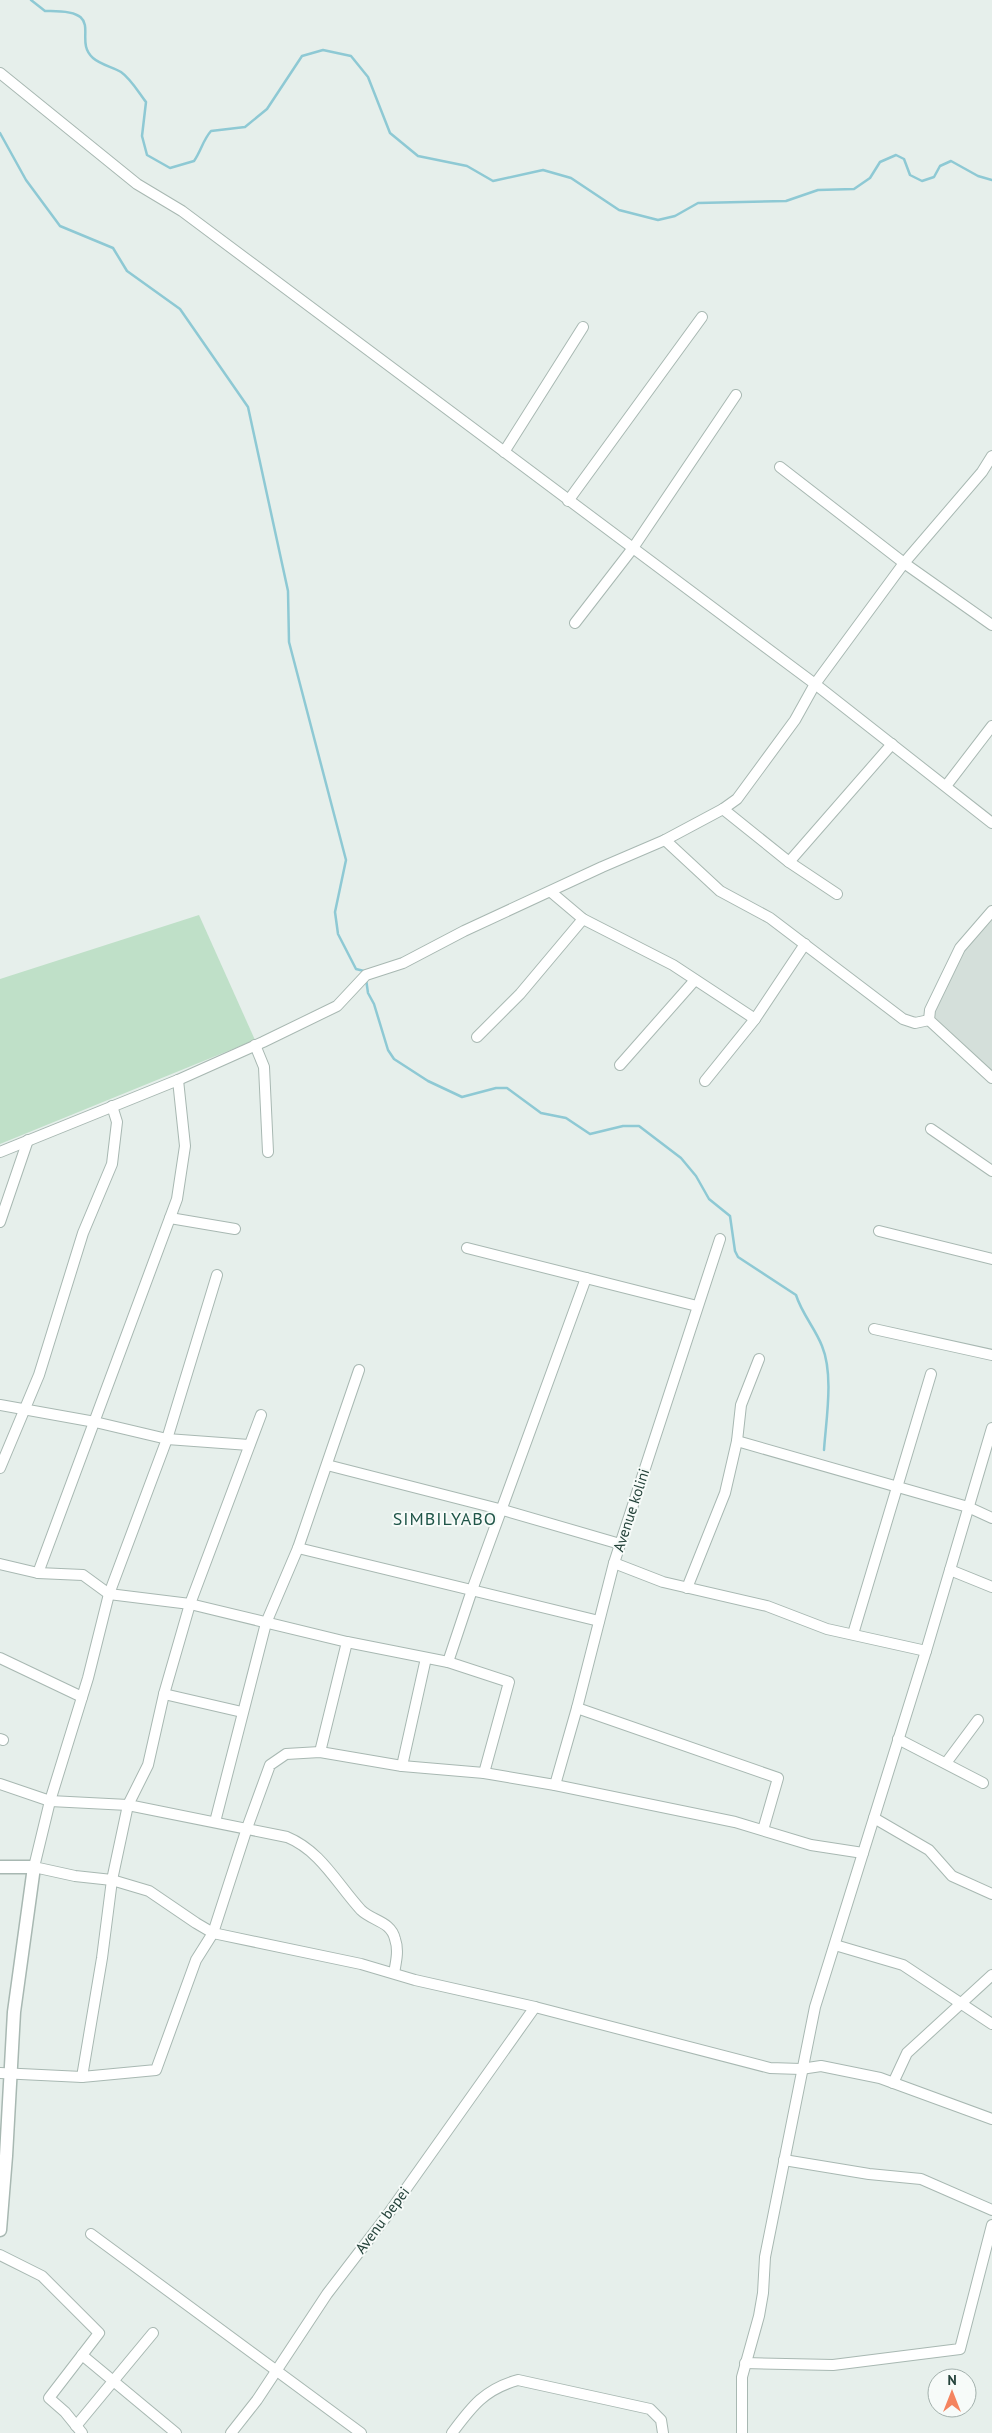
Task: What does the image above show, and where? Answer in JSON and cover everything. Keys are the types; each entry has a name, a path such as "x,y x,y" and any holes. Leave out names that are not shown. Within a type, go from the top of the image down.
{"street":[{"path":"0,73 137,184 182,211 815,684 992,823"},
{"path":"568,501 702,317"},
{"path":"504,452 583,327"},
{"path":"575,623 633,548 736,396"},
{"path":"0,1152 178,1080 256,1045 337,1006 366,975 403,963 464,931 665,840 723,809 737,799 795,720 815,684 904,562 982,472 992,456"},
{"path":"780,467 904,562 992,625"},
{"path":"946,786 992,726"},
{"path":"790,862 892,744"},
{"path":"723,809 790,862 837,894"},
{"path":"665,840 720,890 770,918 903,1019 915,1023 929,1020"},
{"path":"551,892 583,919 673,965 754,1019"},
{"path":"929,1020 930,1010 960,948 992,911"},
{"path":"477,1037 520,994 583,919"},
{"path":"704,1081 754,1019 805,944"},
{"path":"620,1065 696,980"},
{"path":"929,1020 992,1078"},
{"path":"256,1045 264,1067 268,1152"},
{"path":"38,1573 177,1199 185,1146 178,1080"},
{"path":"0,1468 39,1375 83,1233 112,1164 117,1122 112,1106"},
{"path":"931,1129 992,1171"},
{"path":"0,1222 28,1140"},
{"path":"170,1218 235,1229"},
{"path":"879,1231 992,1259"},
{"name":"Avenue kolini","path":"555,1785 614,1563 720,1239"},
{"path":"467,1248 697,1306"},
{"path":"0,2230 6,2156 4,2072 34,1867 50,1801 82,1697 109,1594 167,1439 217,1275"},
{"path":"448,1662 472,1590 503,1510 586,1278"},
{"path":"874,1329 992,1355"},
{"path":"687,1588 724,1493 737,1441 741,1405 759,1359"},
{"path":"215,1822 266,1623 298,1548 359,1370"},
{"path":"853,1634 932,1374"},
{"path":"0,1405 95,1422 167,1439 249,1445"},
{"path":"82,2077 102,1958 112,1880 128,1805 148,1765 164,1694 190,1604 261,1415"},
{"path":"742,2433 742,2377 759,2316 763,2293 765,2257 801,2069 815,2007 926,1651 968,1508 990,1443 992,1428"},
{"path":"737,1441 968,1508 992,1518"},
{"path":"328,1465 503,1510 620,1544"},
{"path":"298,1548 599,1621"},
{"path":"614,1563 664,1582 767,1606 827,1628 926,1651"},
{"path":"0,1564 38,1573 83,1575 109,1594 190,1604 347,1642 448,1662 509,1682 484,1773"},
{"path":"950,1570 992,1587"},
{"path":"320,1752 347,1642"},
{"path":"0,1658 82,1697"},
{"path":"402,1766 426,1658"},
{"path":"164,1694 242,1712"},
{"path":"577,1708 778,1778 763,1830"},
{"path":"946,1764 978,1720"},
{"path":"898,1739 983,1783"},
{"path":"4,2072 82,2077 156,2070 196,1960 214,1933 247,1828 270,1765 286,1754 320,1752 402,1766 484,1773 555,1785 716,1818 811,1845 863,1853"},
{"path":"0,1784 50,1801 128,1805 288,1837 309,1848 362,1911 386,1924 395,1938 397,1957 394,1973"},
{"path":"874,1818 929,1850 952,1876 992,1894"},
{"path":"0,1867 34,1867 74,1876 112,1880 149,1891 214,1933 306,1952 394,1973 415,1980 535,2007 770,2068 801,2069 821,2066 893,2083 992,2119"},
{"path":"835,1945 902,1965 992,2024"},
{"path":"893,2083 907,2053 992,1976"},
{"name":"Avenu bepei","path":"231,2433 257,2400 326,2294 386,2217 535,2007"},
{"path":"784,2160 869,2174 920,2179 992,2210"},
{"path":"745,2363 833,2365 960,2349 988,2264 992,2225"},
{"path":"91,2234 275,2372 361,2433"},
{"path":"0,2255 42,2276 99,2333 49,2398 79,2429 114,2381 153,2333"},
{"path":"82,2354 176,2433"},
{"path":"452,2433 476,2402 500,2385 518,2380 650,2409 661,2420 662,2433"}],"shaded area":[{"path":"992,919 992,1073 931,1019 961,954"}],"green space":[{"path":"199,915 255,1040 0,1144 0,979"}],"waterway":[{"path":"31,0 45,11 65,12 77,15 83,20 87,50 93,58 125,75 146,102 142,136 147,155 170,168 194,161 211,131 245,127 267,109 302,56 323,50 351,56 368,77 390,133 418,156 467,166 493,181 543,170 571,178 619,210 658,220 675,216 698,203 786,201 818,190 854,189 870,178 880,162 896,155 904,159 910,175 922,181 934,177 940,166 951,161 978,176 992,180"},
{"path":"0,133 26,180 60,226 113,248 127,271 180,309 248,407 288,591 289,642 346,860 335,912 338,934 356,969 364,971"},
{"path":"366,979 368,993 374,1004 388,1050 394,1059 428,1081 462,1097 496,1088 507,1088 541,1113 566,1118 590,1134 623,1126 639,1126 681,1158 696,1176 709,1199 730,1216 735,1251 738,1257 796,1295 819,1339 828,1370 824,1450"}],"district":[{"name":"SIMBILYABO","path":"445,1518"}]}
